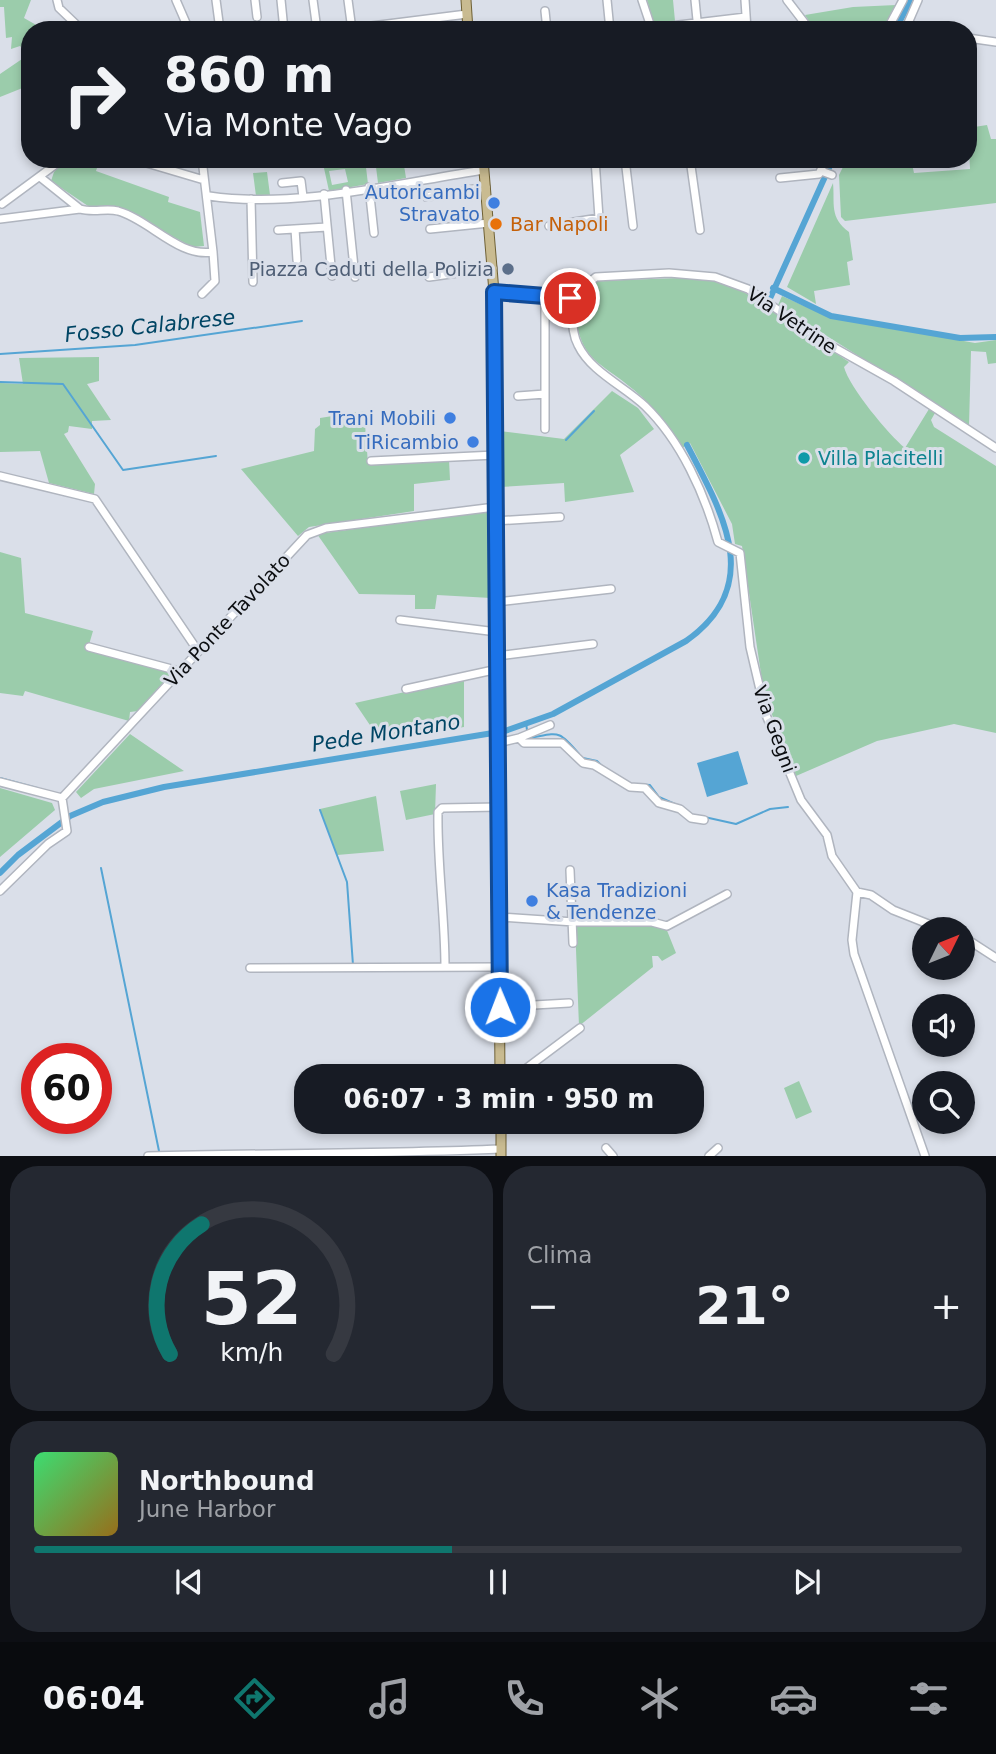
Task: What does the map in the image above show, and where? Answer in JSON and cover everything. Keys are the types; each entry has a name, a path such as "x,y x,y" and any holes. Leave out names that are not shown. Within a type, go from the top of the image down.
{"main road":[{"path":"466,0 467,21"},
{"path":"484,170 494,292 500,1064"},
{"path":"501,1134 501,1152"}],"street":[{"path":"57,0 59,8 73,21"},
{"path":"176,0 185,21"},
{"path":"216,0 219,21"},
{"path":"255,0 257,17"},
{"path":"281,0 283,21"},
{"path":"313,0 316,21"},
{"path":"348,0 351,21"},
{"path":"607,0 609,21"},
{"path":"642,0 649,21"},
{"path":"695,0 697,21"},
{"path":"745,0 746,21"},
{"path":"788,0 803,21"},
{"path":"892,21 903,0"},
{"path":"909,21 918,0"},
{"path":"545,11 546,21"},
{"path":"413,21 467,14"},
{"path":"725,21 746,17"},
{"path":"977,39 996,41"},
{"path":"1,205 53,168"},
{"path":"163,168 204,180"},
{"path":"202,294 215,281 209,196 203,168"},
{"path":"549,226 599,218 596,168"},
{"path":"626,168 633,226"},
{"path":"691,168 699,230"},
{"path":"821,172 823,168"},
{"path":"209,196 251,199 303,197 484,170"},
{"path":"780,178 821,172 832,175"},
{"path":"40,177 80,209 90,212 117,211 192,251 202,254 213,252"},
{"path":"282,183 301,181 303,197"},
{"path":"369,187 374,233"},
{"path":"426,197 486,187"},
{"path":"346,190 355,277"},
{"path":"324,194 332,276"},
{"path":"251,199 253,282"},
{"path":"0,219 80,209"},
{"path":"430,229 489,223"},
{"path":"278,230 327,227"},
{"path":"295,229 297,260"},
{"path":"429,277 493,268"},
{"name":"Via Vetrine","path":"570,298 596,278 669,273 715,277 748,289 763,298 821,340 894,381 996,448"},
{"path":"494,292 570,298"},
{"path":"545,298 545,429"},
{"name":"Via Gegni","path":"570,298 574,335 579,347 600,371 657,419 700,488 718,542 738,550 750,647 766,715 801,800 822,827 832,856 857,892"},
{"path":"518,396 545,394"},
{"path":"371,461 495,455"},
{"path":"0,476 95,499 198,651"},
{"name":"Via Ponte Tavolato","path":"62,799 307,535 326,528 495,507"},
{"path":"495,521 560,517"},
{"path":"497,602 611,589"},
{"path":"400,620 497,632"},
{"path":"497,656 593,644"},
{"path":"89,647 179,671"},
{"path":"406,689 498,669"},
{"path":"498,743 550,725"},
{"path":"525,735 524,743 562,743 583,763 593,765 630,787 645,788 659,803 680,808 691,818 704,820"},
{"path":"0,782 62,799 67,827 67,831 48,844 0,891"},
{"path":"445,967 444,902 436,846 438,812 442,808 499,807"},
{"path":"570,870 573,943"},
{"path":"912,918 892,910 870,895 857,892 852,940 854,954 925,1156"},
{"path":"499,917 652,922 667,926 727,894"},
{"path":"975,944 996,958"},
{"path":"250,968 499,967"},
{"path":"500,1007 569,1003"},
{"path":"536,1064 580,1028"},
{"path":"606,1148 613,1156"},
{"path":"709,1156 718,1148"},
{"path":"148,1156 501,1152"}],"green space":[{"path":"0,0 31,0 24,18 29,21 21,21 21,47 11,49 12,37 6,38 4,7 0,7"},
{"path":"647,0 673,0 675,21 653,21"},
{"path":"896,5 889,21 809,21 805,15 853,7"},
{"path":"21,60 21,89 0,97 0,74"},
{"path":"987,125 991,139 996,139 996,203 845,221 841,217 839,175 842,168 913,168 914,173 977,168 977,127"},
{"path":"58,168 97,168 96,171 169,197 168,202 200,212 204,246 192,247 117,206 88,206 51,181"},
{"path":"324,168 366,168 368,184 329,191","holes":["345,169 348,182 332,185 329,171"]},
{"path":"376,168 404,168 406,178 378,183"},
{"path":"267,172 270,195 256,196 253,173"},
{"path":"833,183 836,215 849,232 853,260 847,262 850,285 814,291 816,304 787,287"},
{"path":"679,278 713,281 738,288 849,362 844,367 853,386 880,422 905,448 929,409 935,413 931,420 934,427 996,466 996,733 954,724 877,741 796,776 764,694 742,546 735,544 732,524 690,443 682,448 642,397 594,359 586,350 576,322 574,301 596,281"},
{"path":"782,296 829,317 975,343 996,340 996,363 988,364 986,352 971,351 969,426 778,305"},
{"path":"99,357 99,381 87,384 111,420 92,421 92,429 69,426 68,432 64,434 95,484 94,494 49,483 40,451 0,452 0,383 23,384 19,358"},
{"path":"612,391 638,408 654,429 620,455 634,492 565,502 564,483 500,487 499,431 564,439"},
{"path":"364,411 368,464 449,460 450,480 414,484 414,511 309,527 298,536 241,469 314,451 315,429 320,425 320,418"},
{"path":"488,511 491,598 437,595 435,609 415,609 415,595 359,594 317,534"},
{"path":"0,552 21,558 25,613 93,631 88,648 173,672 138,711 130,712 129,721 25,691 23,696 0,693"},
{"path":"464,679 464,727 380,740 355,703"},
{"path":"130,734 184,771 94,789 81,798 76,792"},
{"path":"436,784 435,814 406,820 400,791"},
{"path":"0,788 52,803 55,810 0,857"},
{"path":"376,796 384,851 337,855 320,809"},
{"path":"653,923 666,928 676,953 662,961 658,956 652,956 653,967 579,1026 575,924"},
{"path":"799,1081 812,1112 796,1119 784,1088"}],"water":[{"path":"738,751 748,784 707,797 697,763"}],"waterway":[{"name":"Pede Montano","path":"900,21 911,0"},
{"name":"Pede Montano","path":"767,305 829,168"},
{"path":"773,288 831,316 960,338 996,337"},
{"name":"Fosso Calabrese","path":"0,354 135,345 302,321"},
{"path":"0,382 63,384 123,470 216,456"},
{"path":"566,440 594,411"},
{"name":"Pede Montano","path":"0,873 18,855 70,816 103,802 164,787 505,731 553,714 686,641 710,619 725,596 731,573 730,548 723,523 687,445"},
{"name":"Pede Montano","path":"526,723 527,730"},
{"path":"529,738 557,735 567,740 579,754"},
{"path":"583,758 597,761 603,767"},
{"path":"0,778 37,788"},
{"path":"635,784 650,785 659,797 684,808"},
{"path":"700,816 736,824 770,809 788,807"},
{"path":"320,810 347,882 353,965"},
{"path":"101,868 159,1151"}],"place":[{"name":"Autoricambi Stravato","path":"494,203"},
{"name":"Bar Napoli","path":"496,224"},
{"name":"Piazza Caduti della Polizia","path":"508,269"},
{"name":"Trani Mobili","path":"450,418"},
{"name":"TiRicambio","path":"473,442"},
{"name":"Villa Placitelli","path":"804,458"},
{"name":"Kasa Tradizioni & Tendenze","path":"532,901"}],"route":[{"path":"500,1007 494,292 570,298"}]}
